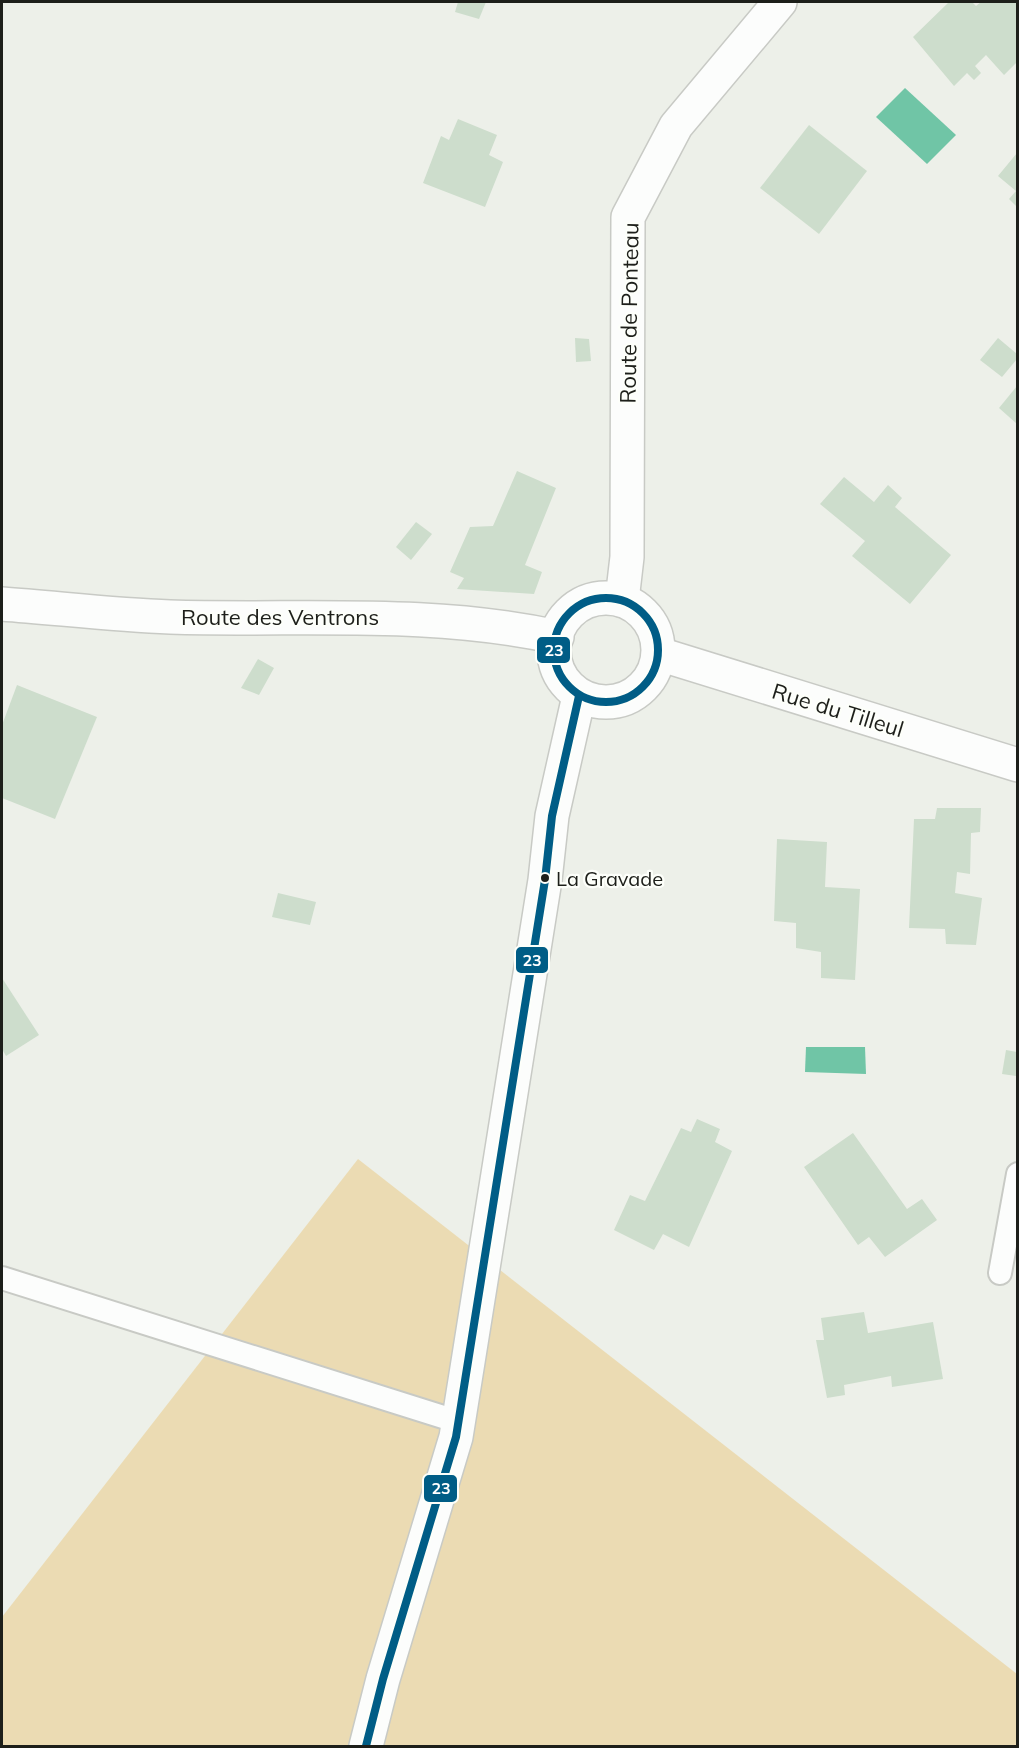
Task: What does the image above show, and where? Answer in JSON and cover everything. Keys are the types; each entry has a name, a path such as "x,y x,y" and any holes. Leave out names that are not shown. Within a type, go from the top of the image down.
{"street":[{"name":"Route de Ponteau","path":"622,600 627,557 628,217 676,126 780,2"},
{"path":"613,597 622,600 631,603 645,613 656,630 659,654 651,679 634,696 609,703 579,696 565,684 555,665 554,647 560,625 576,607 593,599 613,597"},
{"name":"Route des Ventrons","path":"2,604 169,617 398,617 515,628 556,637"},
{"name":"Rue du Tilleul","path":"659,654 1017,765"},
{"path":"366,1746 459,1422 544,891 552,816 579,696"}],"lane":[{"path":"1000,1273 1017,1174"},
{"path":"2,1278 459,1422"}],"shaded area":[{"path":"905,88 956,135 927,164 876,117"},
{"path":"806,1047 865,1047 866,1074 805,1072"},
{"path":"358,1159 1017,1674 1017,1746 2,1746 2,1617"}],"building":[{"path":"458,2 486,2 479,19 455,12"},
{"path":"949,2 972,2 976,6 981,2 1017,2 1017,62 1004,75 986,55 975,66 981,73 974,80 967,73 954,86 913,37"},
{"path":"458,119 497,135 489,155 503,162 485,207 423,183 441,136 449,140"},
{"path":"809,125 867,171 819,234 760,188"},
{"path":"1017,153 1017,207 1009,199 1016,191 998,176"},
{"path":"575,338 589,339 591,361 576,362"},
{"path":"998,338 1017,354 1017,359 1002,377 980,360"},
{"path":"1017,386 1017,424 999,408"},
{"path":"517,471 556,488 525,565 542,572 534,594 457,589 464,578 450,572 470,527 493,526"},
{"path":"844,477 874,502 888,485 902,498 895,507 951,555 910,604 852,556 865,541 820,504"},
{"path":"416,522 432,534 411,560 396,547"},
{"path":"258,659 274,668 259,695 241,688"},
{"path":"17,685 97,717 55,819 2,798 2,725"},
{"path":"937,808 981,808 980,832 971,833 970,874 957,872 955,893 982,898 976,945 946,944 945,929 909,928 914,819 935,819"},
{"path":"777,839 827,842 825,887 860,889 855,980 821,978 821,952 796,948 796,923 774,921"},
{"path":"278,893 316,902 310,925 272,917"},
{"path":"2,978 39,1035 6,1056 2,1049"},
{"path":"1006,1050 1017,1052 1016,1076 1002,1074"},
{"path":"697,1119 720,1129 715,1142 732,1151 689,1247 663,1234 654,1250 614,1230 630,1195 645,1201 681,1128 691,1132"},
{"path":"853,1133 907,1209 922,1199 937,1220 885,1257 869,1237 858,1245 804,1167"},
{"path":"864,1312 868,1333 933,1322 943,1379 892,1387 891,1376 844,1385 845,1395 827,1398 816,1340 824,1340 821,1318"}],"transit line":[{"name":"23","path":"606,598 626,602 643,613 654,630 658,650 654,670 643,687 626,698 606,702 586,698 569,687 558,670 554,650 558,630 569,613 586,602 606,598"},
{"name":"23","path":"366,1746 383,1679 456,1437 545,880 552,816 579,696"}],"place":[{"name":"La Gravade","path":"545,878"}]}
